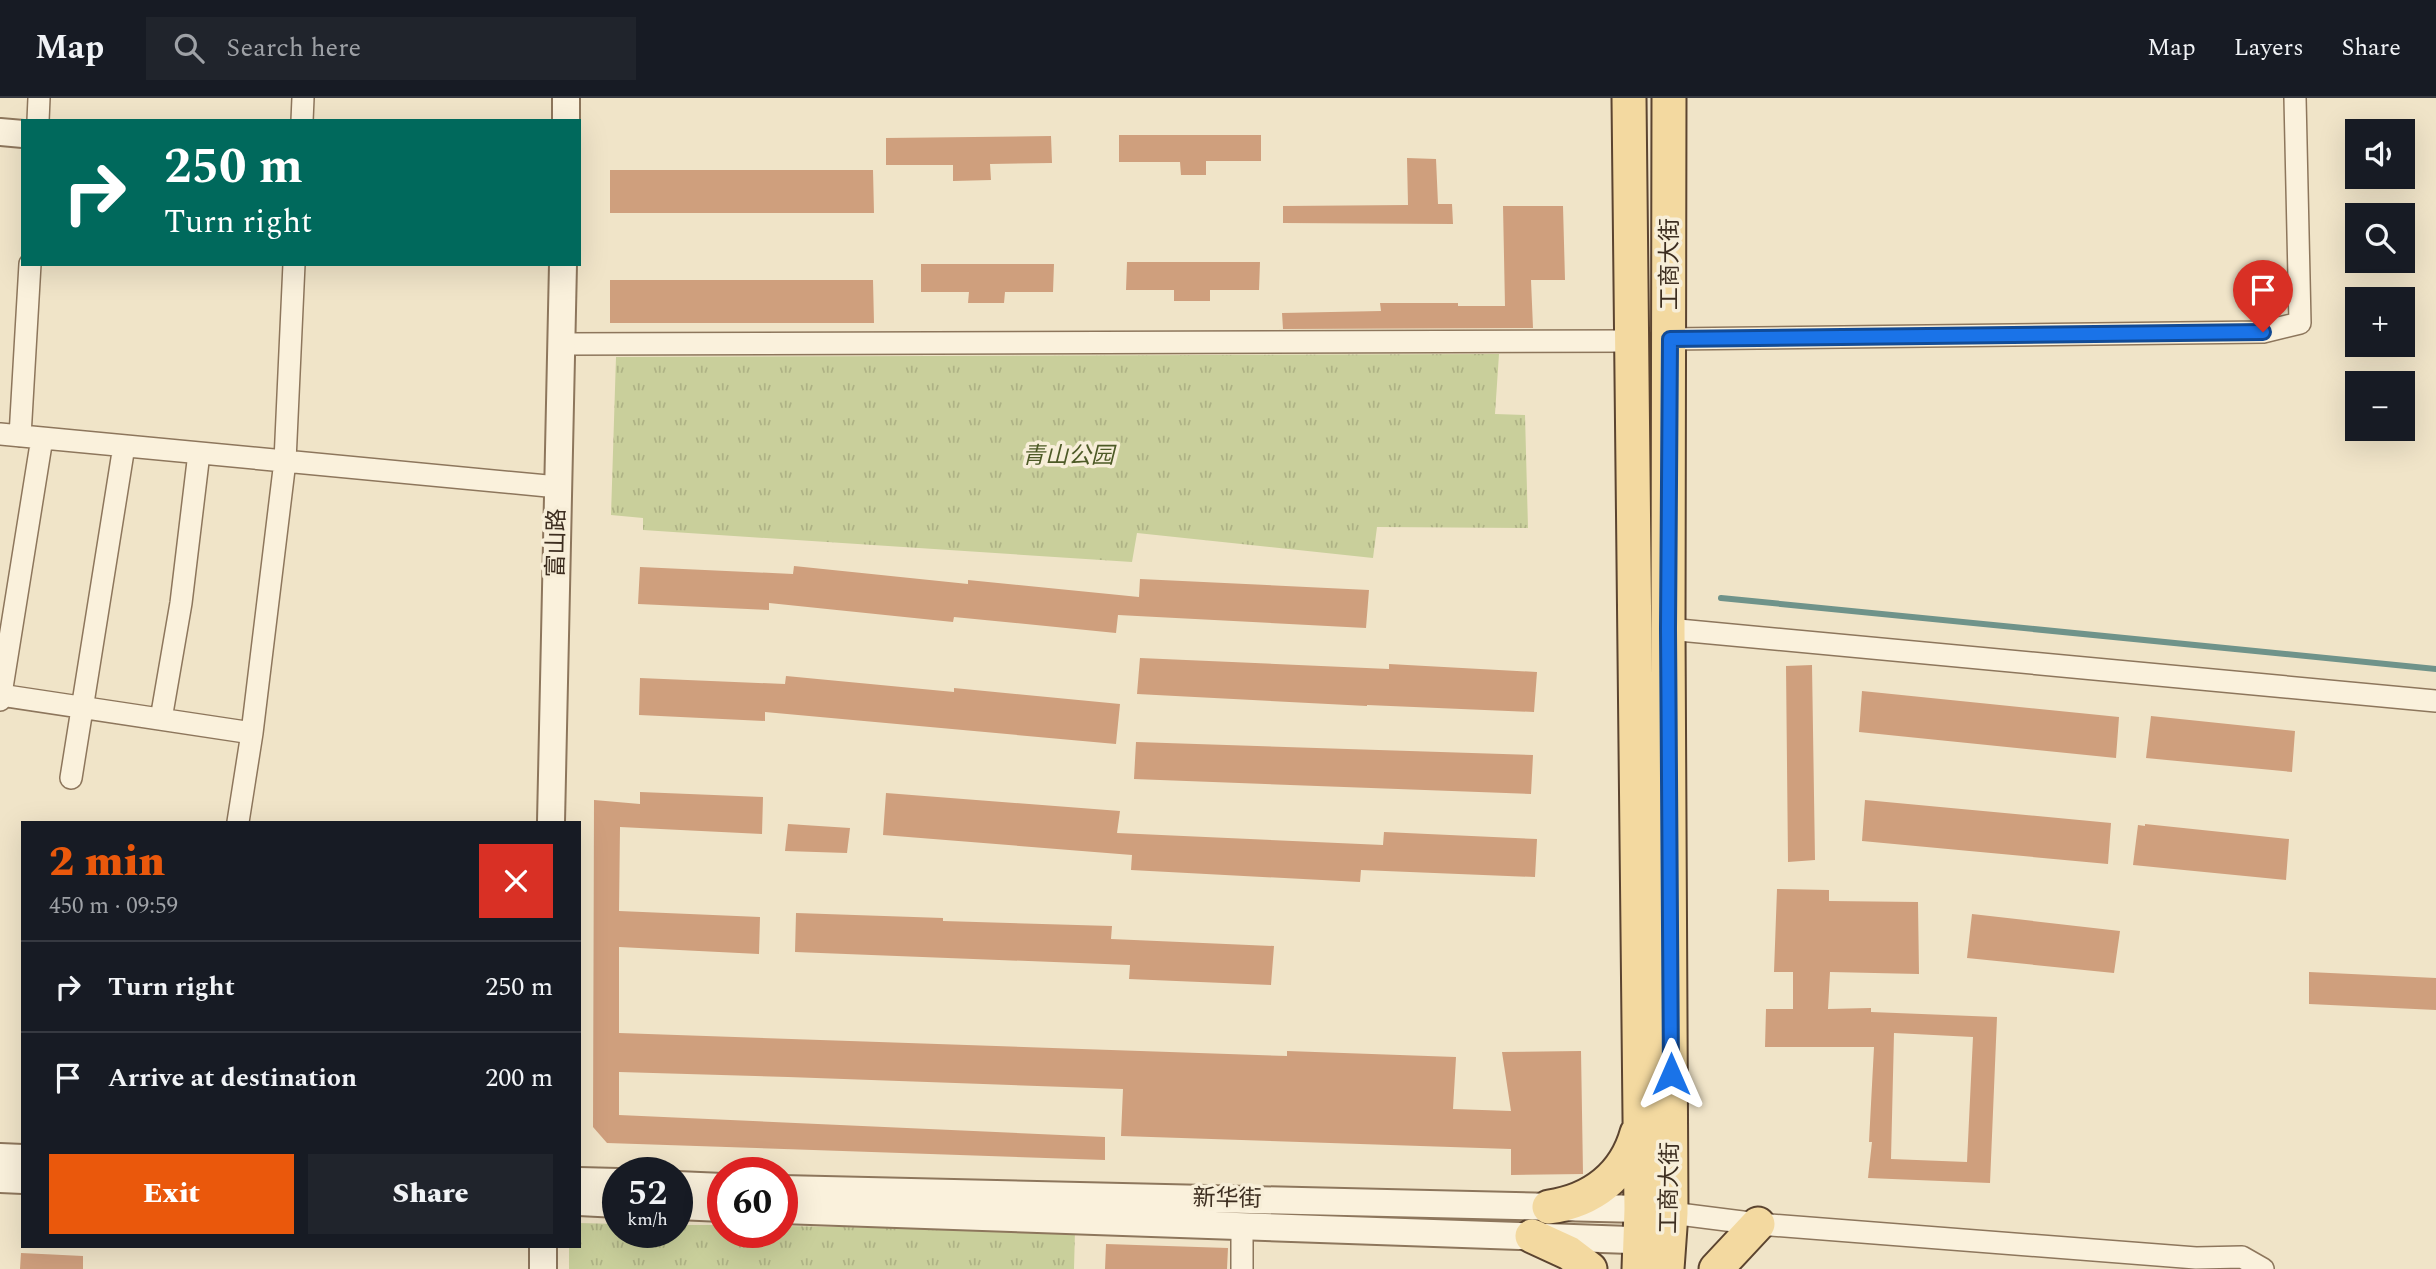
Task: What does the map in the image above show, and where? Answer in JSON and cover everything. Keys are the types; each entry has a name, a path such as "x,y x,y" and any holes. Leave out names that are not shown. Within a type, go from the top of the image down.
{"main road":[{"name":"工商大街","path":"1629,98 1640,1121 1655,1240"},
{"name":"工商大街","path":"1655,1240 1668,629 1669,98"},
{"path":"1549,1207 1578,1200 1604,1186 1624,1164 1632,1150 1640,1121"},
{"path":"1716,1269 1759,1224"},
{"path":"1532,1236 1569,1253 1590,1269"}],"street":[{"path":"38,119 40,98"},
{"path":"302,119 303,98"},
{"path":"566,98 566,119"},
{"path":"1670,339 2263,332 2300,323 2295,98"},
{"path":"0,132 21,134"},
{"path":"30,266 10,435 558,488"},
{"path":"238,821 252,733 285,461 295,266"},
{"name":"富山路","path":"551,821 563,266"},
{"path":"561,345 1630,341"},
{"path":"42,438 0,697 252,733"},
{"path":"71,778 124,446"},
{"path":"160,719 181,603 199,453"},
{"path":"1668,629 2436,701"},
{"path":"0,1157 21,1158"},
{"path":"0,1179 21,1180"},
{"path":"581,1181 602,1182"},
{"name":"新华街","path":"798,1189 1549,1207 1655,1240"},
{"path":"581,1202 602,1203"},
{"name":"新华街","path":"798,1211 1655,1240"},
{"path":"1655,1240 1759,1224 2196,1264 2242,1257 2263,1269"},
{"path":"1242,1226 1242,1269"},
{"path":"543,1248 543,1269"}],"green space":[{"name":"青山公园","path":"1499,354 1495,414 1525,415 1528,528 1377,527 1373,558 1137,533 1132,562 643,530 643,518 611,515 616,357"},
{"path":"581,1223 602,1224 602,1248 693,1248 693,1225 707,1225 707,1248 798,1248 798,1226 1075,1231 1074,1269 569,1269 569,1248 581,1248"}],"building":[{"path":"1119,135 1261,135 1261,161 1206,161 1206,175 1181,175 1180,162 1119,162"},
{"path":"1051,136 1052,163 990,164 991,180 953,181 953,165 886,165 886,138"},
{"path":"1407,158 1436,159 1438,204 1452,204 1453,224 1283,223 1283,206 1408,205"},
{"path":"610,170 873,170 874,213 610,213"},
{"path":"1503,206 1563,206 1565,280 1531,280 1533,328 1283,329 1282,313 1381,311 1380,303 1505,306"},
{"path":"1127,262 1260,262 1259,290 1210,290 1210,301 1174,301 1174,290 1126,290"},
{"path":"921,264 1054,264 1053,292 1005,292 1004,303 968,303 969,292 921,292"},
{"path":"610,280 873,280 874,323 610,323"},
{"path":"794,566 968,584 968,580 1139,597 1140,579 1369,590 1366,628 1118,615 1116,633 954,617 953,622 769,603 769,610 638,604 640,567 793,574"},
{"path":"1140,658 1389,669 1389,664 1537,672 1534,712 1137,694"},
{"path":"1812,665 1815,860 1788,862 1786,666"},
{"path":"786,676 1120,704 1116,744 765,712 765,721 639,715 640,678 785,684"},
{"path":"1862,691 2119,717 2116,758 1859,732"},
{"path":"2151,716 2295,731 2292,772 2146,758"},
{"path":"1136,742 1533,755 1531,794 1134,779"},
{"path":"640,792 763,797 762,834 620,827 619,911 760,917 759,954 619,947 619,1033 1287,1056 1287,1051 1456,1057 1453,1109 1511,1111 1502,1052 1581,1051 1583,1174 1511,1175 1511,1149 1121,1136 1123,1089 788,1077 619,1072 619,1115 1105,1137 1105,1160 607,1143 593,1127 594,800 640,804"},
{"path":"886,793 1120,811 1117,833 1383,845 1384,832 1537,839 1535,877 1361,870 1360,882 1131,870 1132,855 883,835"},
{"path":"1865,800 2111,823 2108,864 1862,841"},
{"path":"788,824 850,828 847,853 785,851"},
{"path":"2138,825 2289,839 2286,880 2133,865"},
{"path":"1777,889 1829,890 1829,901 1918,902 1919,974 1830,972 1828,1009 1871,1008 1871,1012 1997,1017 1990,1183 1868,1178 1872,1142 1869,1142 1874,1047 1765,1047 1766,1009 1793,1009 1793,972 1774,972","holes":["1894,1033 1973,1037 1967,1162 1891,1159"]},
{"path":"796,913 1112,926 1111,939 1274,946 1271,985 1129,979 1130,965 795,952"},
{"path":"1972,914 2120,931 2114,973 1967,958"},
{"path":"2309,972 2436,978 2436,1010 2309,1004"},
{"path":"1106,1244 1228,1248 1227,1269 1105,1269"},
{"path":"21,1253 83,1256 83,1269 20,1269"}],"waterway":[{"path":"1721,598 2436,669"}],"route":[{"path":"1671,1074 1668,629 1670,339 2263,332"}]}
